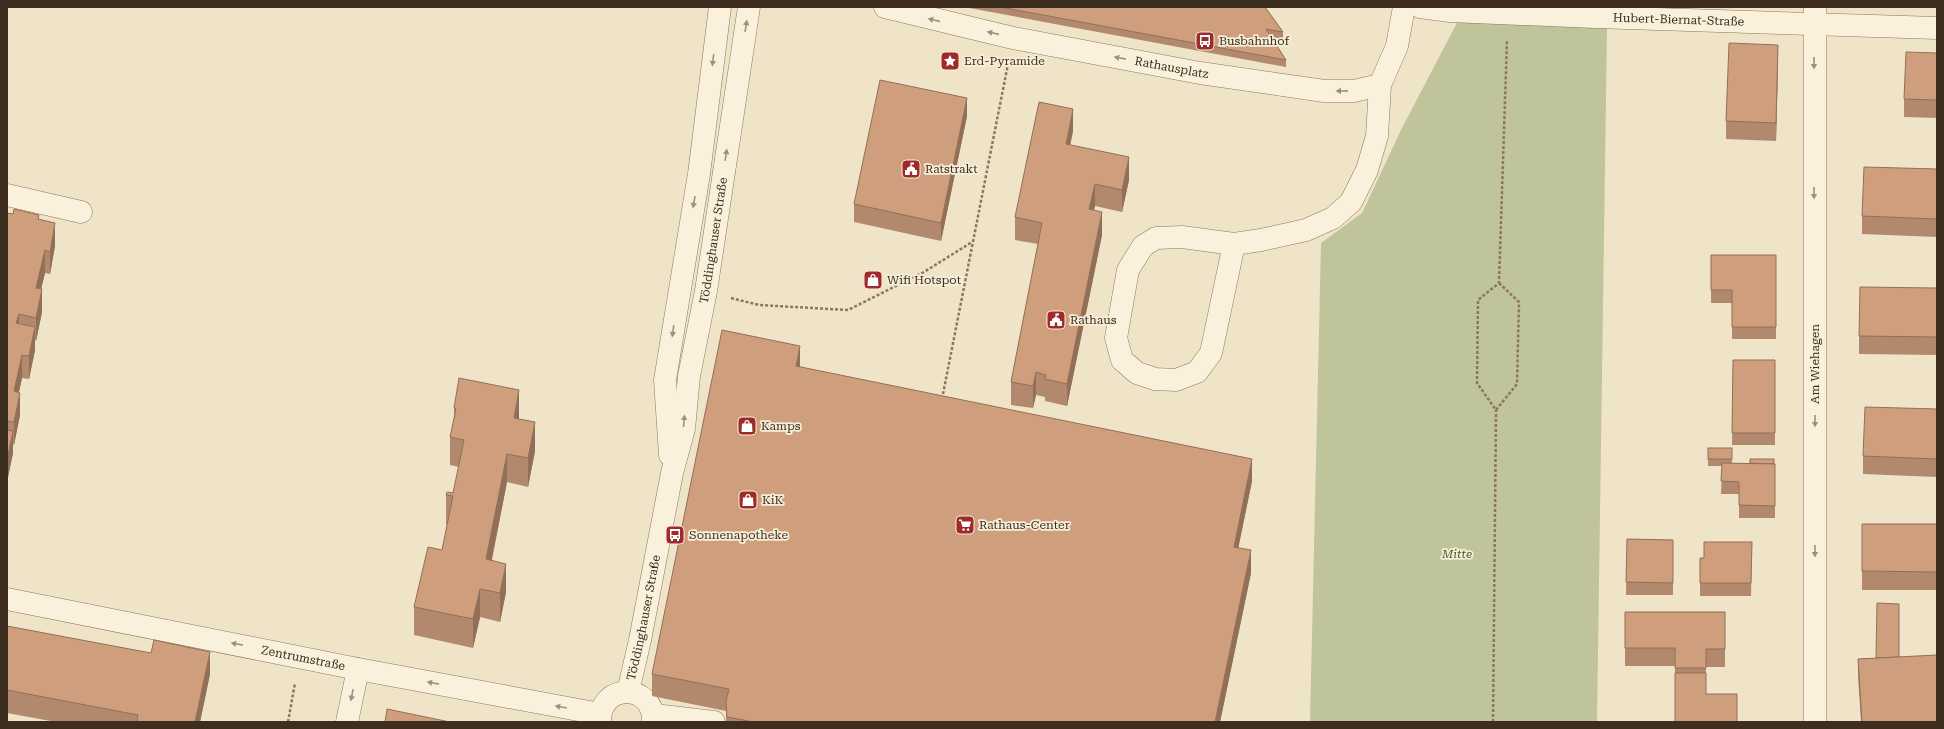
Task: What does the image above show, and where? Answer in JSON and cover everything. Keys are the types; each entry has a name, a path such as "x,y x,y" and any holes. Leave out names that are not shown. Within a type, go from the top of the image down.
{"street":[{"name":"Töddinghauser Straße","path":"672,473 666,380 699,174 720,7"},
{"name":"Töddinghauser Straße","path":"628,692 640,640 672,473 684,429 689,376 706,291 749,7"},
{"name":"Rathausplatz","path":"886,7 1013,38 1200,73 1324,91 1354,91 1380,85"},
{"path":"1234,244 1211,354 1197,372 1176,380 1155,379 1137,373 1122,360 1116,338 1128,270 1143,246 1156,238 1182,237 1234,244 1261,240 1306,230 1333,218 1351,202 1367,170 1377,136 1380,85 1397,46 1404,7"},
{"name":"Hubert-Biernat-Straße","path":"1420,7 1450,11 1508,13 1814,15 1861,27 1937,28"},
{"name":"Am Wiehagen","path":"1814,15 1815,722"},
{"path":"7,195 81,212"},
{"name":"Zentrumstraße","path":"7,599 358,668 600,718"},
{"path":"347,722 358,668"},
{"name":"Töddinghauser Straße","path":"600,718 606,701 613,696 628,692 637,694 645,699 651,707 654,719"},
{"path":"654,719 714,722"}],"path":[{"path":"1496,410 1517,384 1519,302 1499,283 1508,13"},
{"path":"942,400 1013,38"},
{"path":"706,291 759,305 848,310 924,272 972,241"},
{"path":"1493,722 1496,410 1477,383 1478,300 1499,283"},
{"path":"288,722 300,657"}],"green space":[{"name":"Mitte","path":"1461,15 1607,28 1597,722 1310,722 1321,243 1362,213 1402,128"}],"building":[{"path":"1000,7 1265,7 1283,32 1266,29 1286,60"},
{"path":"1729,43 1778,45 1776,123 1726,121"},
{"path":"1906,52 1937,53 1937,100 1904,99"},
{"name":"Ratstrakt","path":"880,80 967,98 941,223 854,204"},
{"name":"Rathaus","path":"1039,102 1073,109 1066,144 1129,157 1122,190 1095,184 1089,209 1102,212 1067,384 1045,379 1046,375 1036,372 1033,386 1011,382 1042,223 1015,217"},
{"path":"1864,167 1937,169 1937,219 1862,216"},
{"path":"14,209 39,215 38,219 55,223 50,252 45,250 36,288 42,289 36,318 19,314 16,323 35,327 29,356 22,355 14,391 20,393 14,422 7,421 7,213 13,214"},
{"path":"1711,255 1776,255 1776,327 1732,327 1732,290 1711,290"},
{"path":"1860,287 1937,288 1937,337 1859,336"},
{"name":"Rathaus-Center","path":"722,330 800,346 796,366 1252,459 1234,547 1251,550 1215,722 754,722 727,717 726,701 729,689 652,674"},
{"path":"1733,360 1775,360 1775,433 1732,433"},
{"path":"459,378 519,390 514,418 535,422 528,458 507,454 486,559 506,564 500,593 480,589 473,619 414,607 428,547 442,550 453,496 446,495 447,492 453,493 464,440 450,437 456,409 454,408"},
{"path":"1865,407 1937,409 1937,459 1863,456"},
{"path":"7,430 13,431 7,460"},
{"path":"1708,448 1732,448 1732,459 1708,459"},
{"path":"1750,459 1774,459 1774,464 1750,463"},
{"path":"1722,463 1775,464 1775,506 1739,505 1739,482 1721,481"},
{"path":"1862,524 1937,524 1937,572 1862,571"},
{"path":"1627,539 1673,540 1673,583 1626,582"},
{"path":"1704,542 1752,542 1751,583 1700,583 1700,558 1704,558"},
{"path":"1877,603 1899,604 1899,657 1876,658"},
{"path":"1625,612 1725,612 1725,649 1706,649 1706,668 1675,668 1675,648 1625,648"},
{"path":"7,626 151,653 154,640 210,652 195,722 137,722 138,715 7,690"},
{"path":"1937,655 1937,722 1862,722 1858,659"},
{"path":"1675,673 1706,673 1706,694 1737,694 1737,722 1675,722"},
{"path":"387,709 450,722 385,722"}],"place":[{"name":"Busbahnhof","path":"1205,41"},
{"name":"Erd-Pyramide","path":"950,61"},
{"name":"Ratstrakt","path":"911,169"},
{"name":"Wifi Hotspot","path":"873,280"},
{"name":"Rathaus","path":"1056,320"},
{"name":"Kamps","path":"747,426"},
{"name":"KiK","path":"748,500"},
{"name":"Rathaus-Center","path":"965,525"},
{"name":"Sonnenapotheke","path":"675,535"}]}
